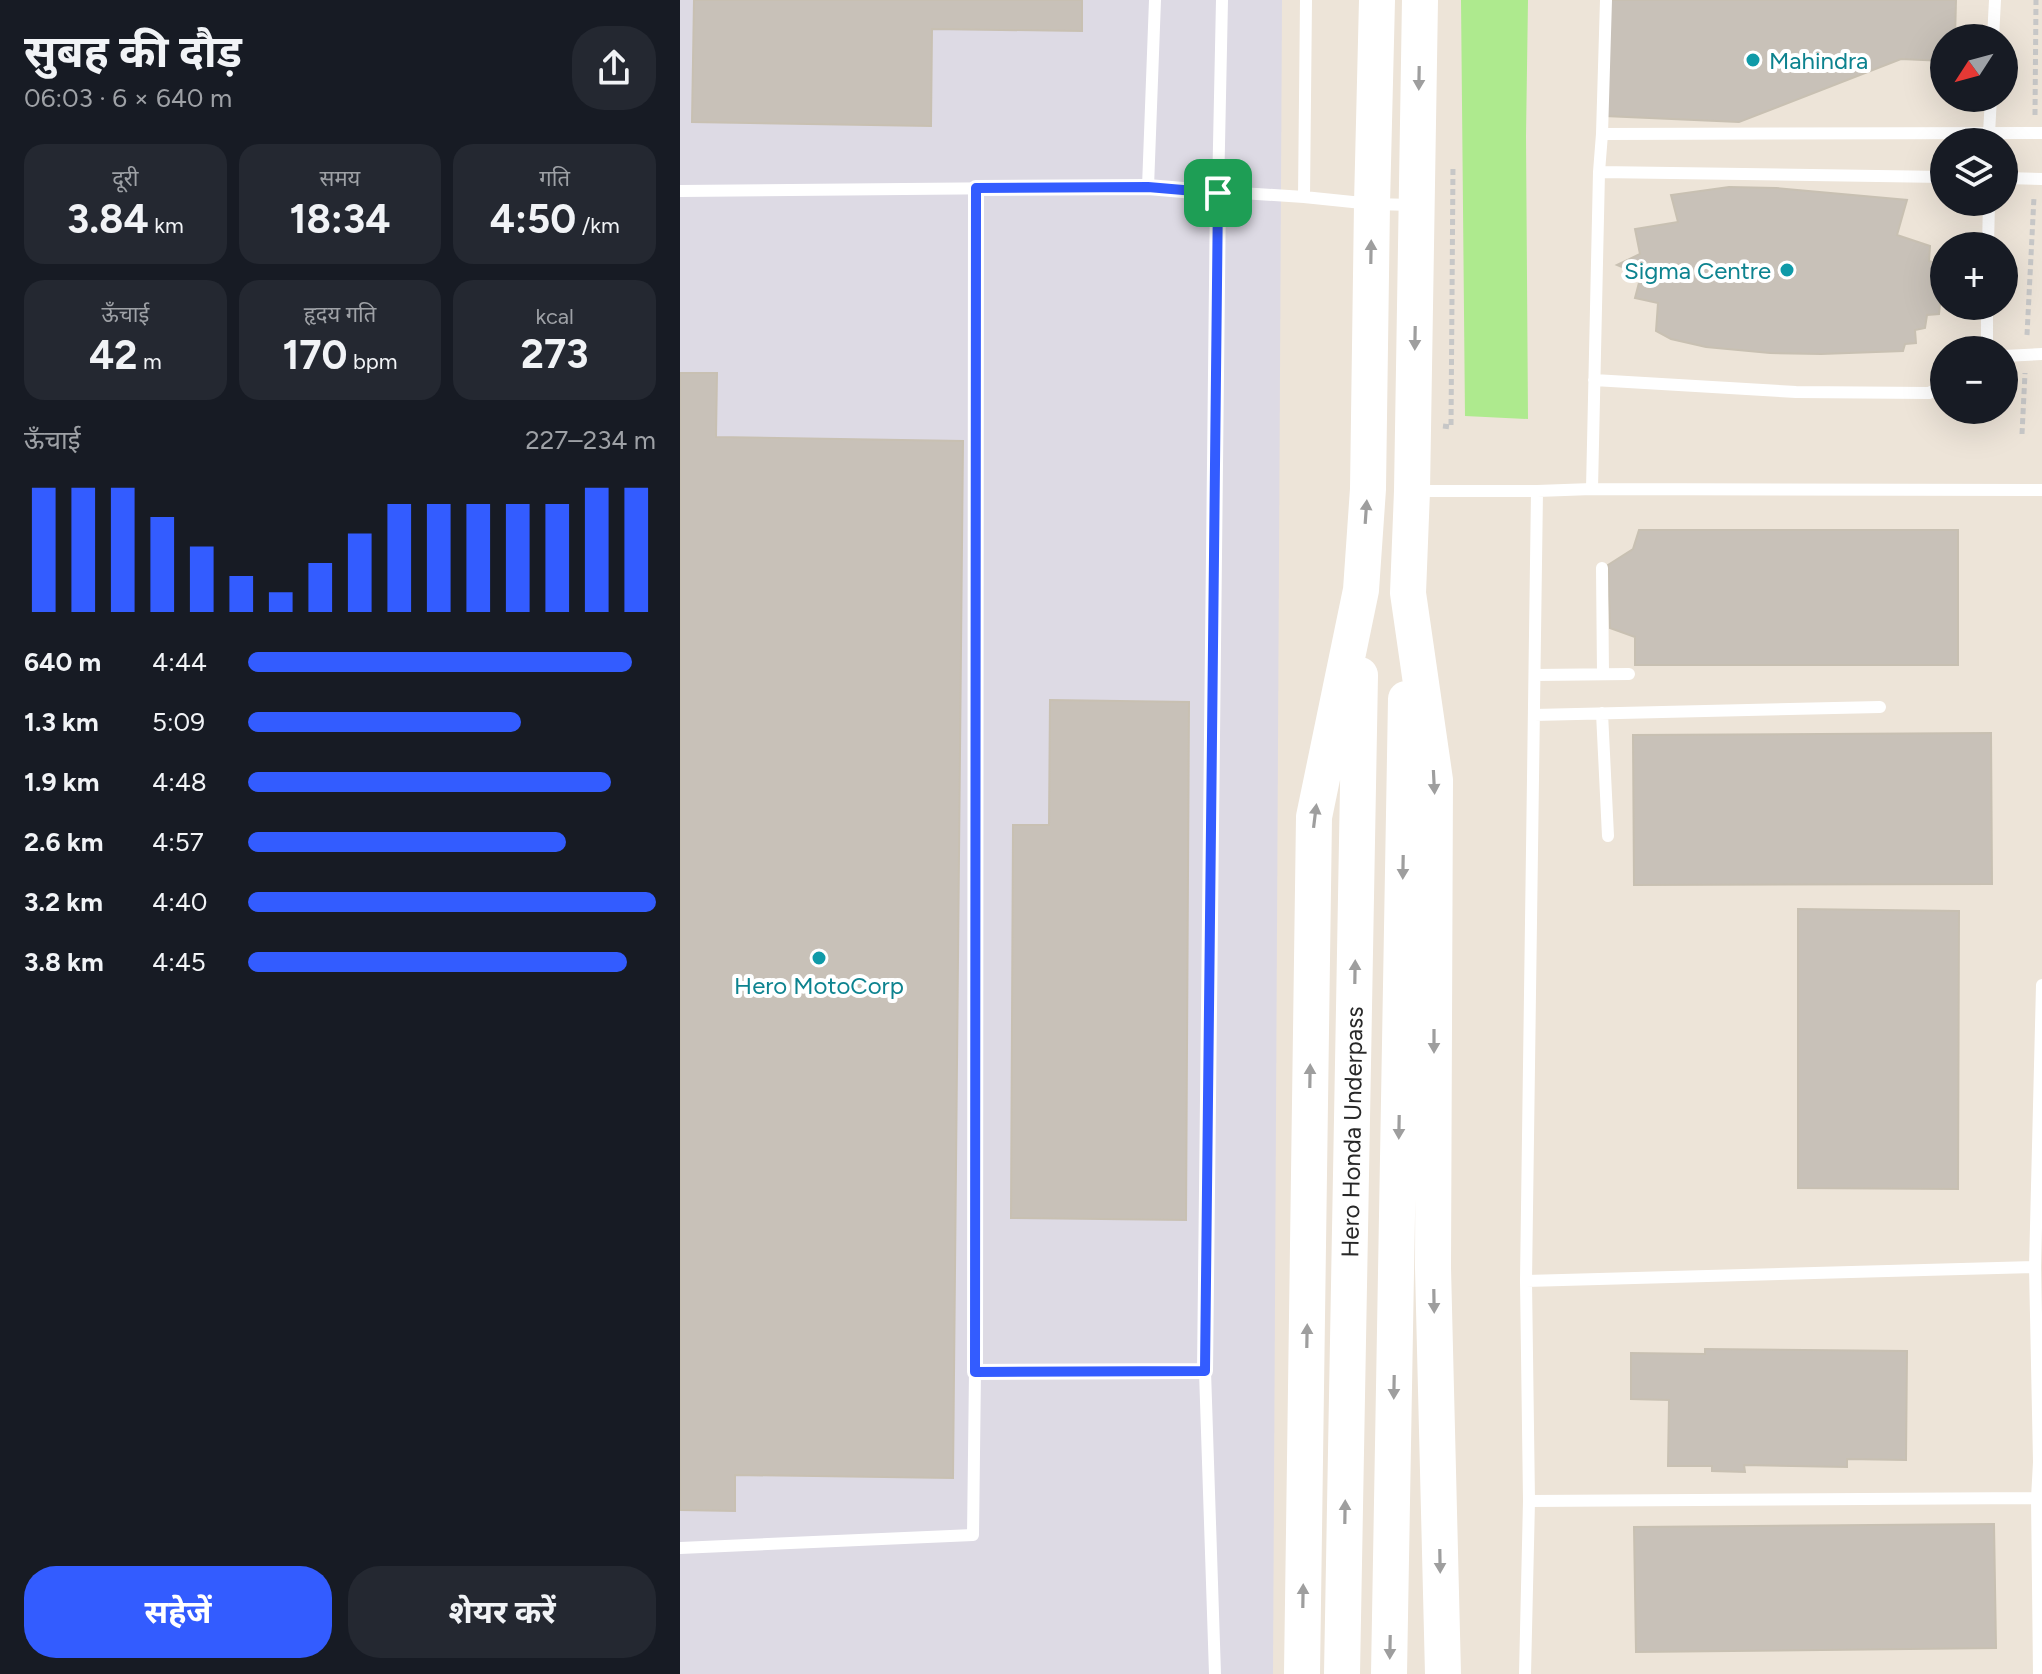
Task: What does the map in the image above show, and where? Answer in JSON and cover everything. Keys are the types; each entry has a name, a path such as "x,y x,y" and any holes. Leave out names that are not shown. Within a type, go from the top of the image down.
{"main road":[{"path":"1302,1674 1314,817 1361,590 1368,489 1377,0"},
{"path":"1420,0 1408,593 1435,780 1433,1268 1443,1674"},
{"name":"Hero Honda Underpass","path":"1342,1674 1361,590"},
{"name":"Hero Honda Underpass","path":"1389,1674 1408,593"}],"lane":[{"path":"1148,187 1155,0"},
{"path":"1215,1674 1205,1371 1222,0"},
{"path":"1304,197 1306,0"},
{"path":"1592,489 1606,0"},
{"path":"1994,24 1995,0"},
{"path":"1602,134 1930,133"},
{"path":"1599,172 1930,177"},
{"path":"2018,178 2038,179"},
{"path":"680,191 1148,187 1418,205"},
{"path":"680,1548 973,1535 976,188"},
{"path":"2018,355 2042,354"},
{"path":"1594,380 1796,392 1930,393"},
{"path":"1412,491 2042,490"},
{"path":"1525,1674 1529,1501 1526,1281 1537,491"},
{"path":"1602,568 1603,674"},
{"path":"1535,675 1629,674"},
{"path":"1534,715 1880,707"},
{"path":"1602,713 1608,836"},
{"path":"2039,1674 2041,1462 2035,1267 2042,985"},
{"path":"1526,1281 2035,1267"},
{"path":"975,1372 1205,1371"},
{"path":"1529,1501 2039,1498"}],"path":[{"path":"2036,0 2038,133"},
{"path":"2022,434 2038,179"}],"shaded area":[{"name":"Hero MotoCorp","path":"680,0 1282,0 1273,1674 680,1674"}],"green space":[{"path":"1461,0 1528,0 1528,419 1465,416"}],"building":[{"path":"694,0 1082,0 1082,31 932,29 931,126 692,122"},
{"name":"Mahindra","path":"1611,0 1956,0 1955,24 1930,24 1930,60 1901,59 1739,122 1605,116"},
{"name":"Sigma Centre","path":"1729,187 1776,188 1907,200 1897,235 1930,246 1930,315 1927,315 1925,328 1915,330 1916,343 1905,344 1903,351 1770,353 1706,347 1671,339 1656,331 1658,303 1635,298 1641,275 1617,265 1640,254 1635,229 1678,222 1671,195"},
{"name":"Hero MotoCorp","path":"680,373 717,373 716,437 963,441 953,1478 735,1475 735,1511 680,1510"},
{"path":"1639,530 1958,530 1958,665 1635,665 1635,637 1610,628 1608,565 1633,549"},
{"path":"1050,700 1189,702 1186,1220 1011,1218 1013,825 1049,825"},
{"path":"1991,733 1992,884 1634,885 1633,735"},
{"path":"1798,909 1959,911 1958,1189 1798,1188"},
{"path":"1705,1349 1907,1351 1906,1460 1847,1459 1847,1467 1744,1465 1745,1472 1712,1471 1712,1466 1668,1466 1669,1400 1631,1399 1631,1353 1705,1354"},
{"path":"1994,1524 1996,1648 1636,1652 1634,1527"}],"place":[{"name":"Mahindra","path":"1753,60"},
{"name":"Sigma Centre","path":"1787,270"},
{"name":"Hero MotoCorp","path":"819,958"}],"route":[{"path":"1148,187 1218,193 1205,1371 975,1372 976,188 1148,187"}]}
